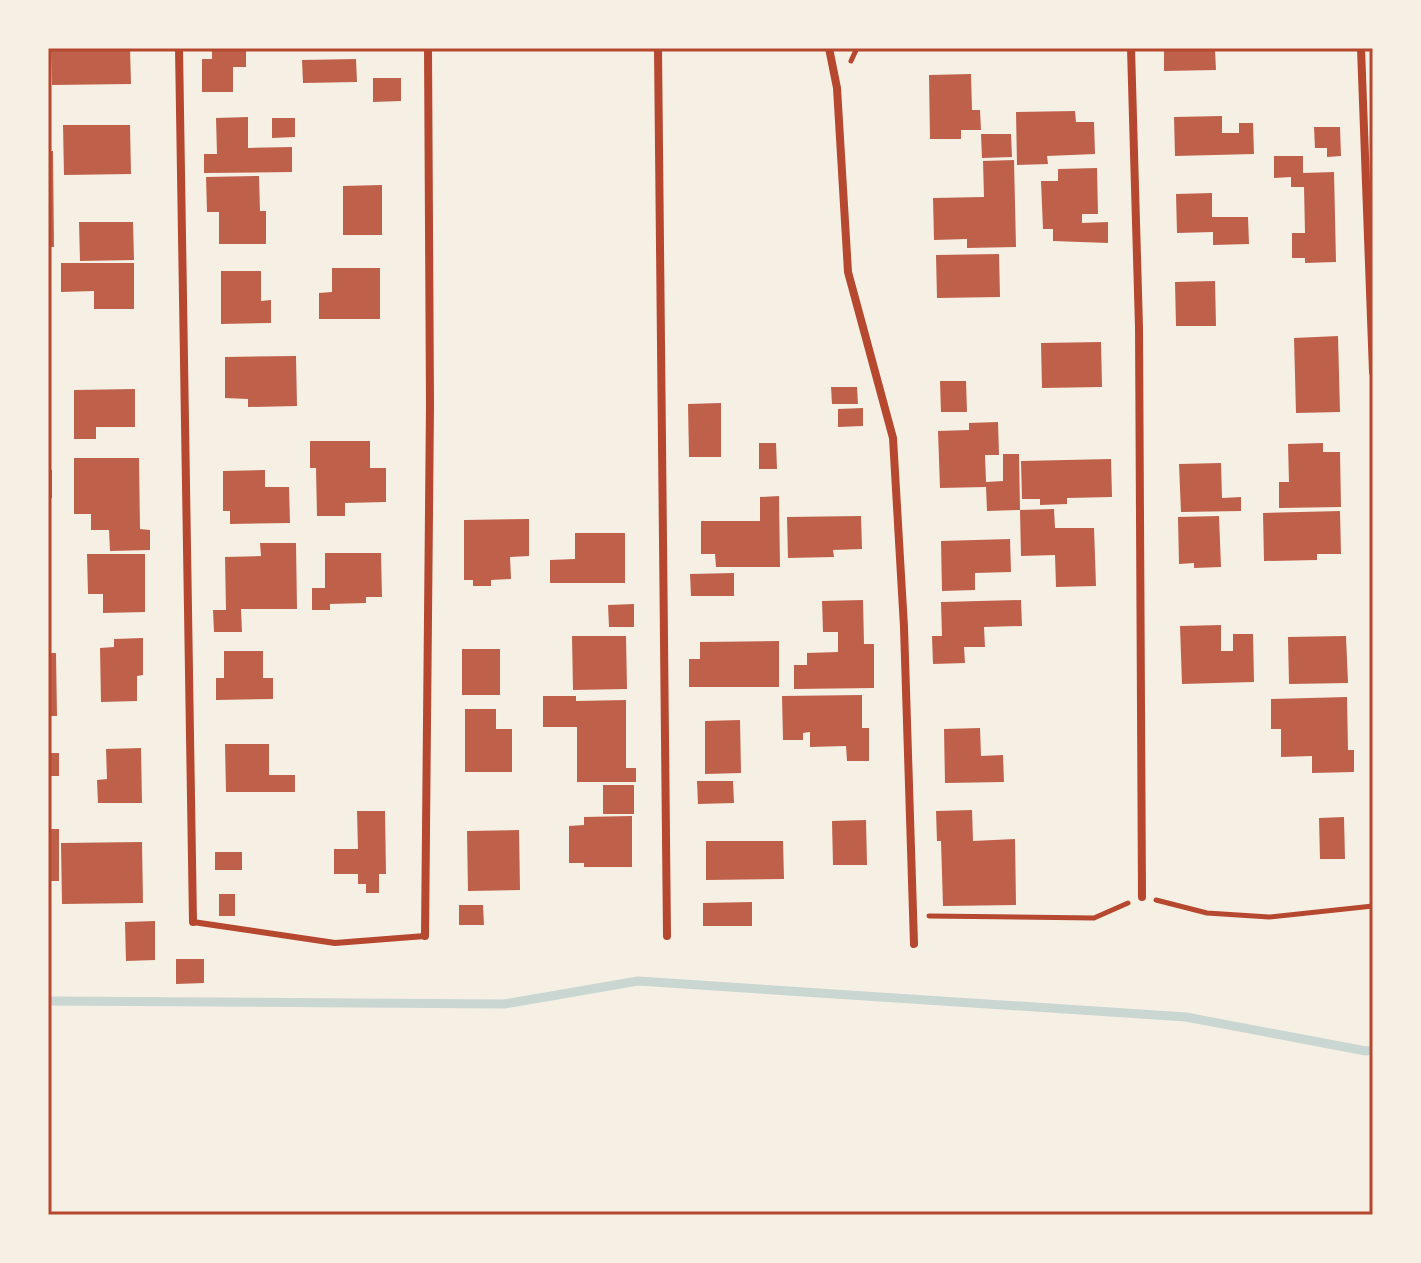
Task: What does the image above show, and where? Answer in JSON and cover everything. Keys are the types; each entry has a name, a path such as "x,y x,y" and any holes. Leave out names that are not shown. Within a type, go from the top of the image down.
{"street":[{"path":"179,48 193,922"},
{"path":"425,936 430,405 428,48"},
{"path":"658,48 667,936"},
{"path":"829,48 837,88 848,272 893,438 904,627 914,944"},
{"path":"1131,48 1139,327 1142,897"},
{"path":"1361,48 1373,372"}],"lane":[{"path":"193,922 335,943 425,936"}],"building":[{"path":"51,48 130,48 131,84 52,85"},
{"path":"212,48 246,48 246,67 233,67 233,92 202,92 202,59 212,59"},
{"path":"1215,50 1216,70 1164,71 1164,51"},
{"path":"356,59 357,82 303,83 302,60"},
{"path":"971,74 972,110 980,110 981,130 961,130 961,139 930,139 929,75"},
{"path":"373,78 401,78 401,101 373,102"},
{"path":"1075,111 1076,122 1094,122 1095,154 1047,156 1048,164 1017,165 1016,112"},
{"path":"1222,116 1222,133 1239,133 1239,123 1253,123 1254,154 1175,156 1174,117"},
{"path":"248,117 248,148 292,147 292,172 204,173 204,154 217,154 216,118"},
{"path":"272,118 295,118 295,137 272,138"},
{"path":"63,125 130,125 131,174 64,175"},
{"path":"1314,127 1340,127 1341,156 1327,157 1327,148 1315,148"},
{"path":"981,134 1011,134 1012,157 982,158"},
{"path":"48,151 53,151 54,247 48,247"},
{"path":"1274,156 1303,156 1303,173 1334,172 1336,262 1305,263 1305,258 1292,258 1292,233 1305,233 1304,187 1291,187 1291,177 1274,178"},
{"path":"1014,160 1016,247 967,248 967,239 934,240 933,198 984,197 983,161"},
{"path":"1097,168 1098,214 1082,214 1082,223 1108,222 1108,243 1053,241 1053,229 1043,229 1041,181 1058,181 1058,169"},
{"path":"259,176 260,211 266,211 266,244 219,244 219,212 207,212 206,177"},
{"path":"382,185 382,235 343,235 343,186"},
{"path":"1212,193 1212,217 1248,217 1249,244 1213,245 1213,232 1177,233 1176,194"},
{"path":"79,222 133,222 134,260 80,261"},
{"path":"999,254 1000,297 937,298 936,255"},
{"path":"61,263 134,263 134,309 94,309 94,291 61,292"},
{"path":"332,268 380,268 380,319 319,319 319,293 332,292"},
{"path":"221,271 261,271 261,301 271,300 271,323 221,324"},
{"path":"1215,281 1216,326 1176,326 1175,282"},
{"path":"1338,336 1340,412 1296,413 1294,338"},
{"path":"1101,342 1102,387 1042,388 1041,343"},
{"path":"296,356 297,406 248,407 248,399 225,398 225,357"},
{"path":"940,381 966,381 967,412 941,412"},
{"path":"831,387 857,387 858,404 832,404"},
{"path":"135,389 135,427 96,427 96,439 74,439 74,390"},
{"path":"721,403 721,457 689,457 688,404"},
{"path":"863,408 863,426 838,427 838,409"},
{"path":"998,422 999,455 985,455 986,482 1003,481 1003,454 1019,454 1020,510 987,511 986,487 940,488 938,431 969,430 969,423"},
{"path":"310,441 370,441 370,468 386,468 386,502 345,503 345,516 317,516 316,468 310,468"},
{"path":"759,443 776,443 777,469 759,469"},
{"path":"1323,443 1323,452 1340,452 1341,507 1279,508 1279,482 1289,482 1288,444"},
{"path":"74,458 139,458 140,529 150,530 150,550 110,551 109,530 91,530 91,514 74,514"},
{"path":"1111,459 1112,497 1067,498 1067,504 1040,505 1040,499 1022,499 1021,461"},
{"path":"1221,463 1222,498 1241,497 1241,511 1181,512 1179,464"},
{"path":"48,470 52,470 52,498 48,498"},
{"path":"265,470 265,487 289,487 290,523 230,524 230,511 223,511 223,471"},
{"path":"779,496 780,567 716,567 715,554 701,554 701,521 760,521 760,497"},
{"path":"1054,509 1055,528 1094,528 1096,586 1056,587 1055,555 1021,556 1020,510"},
{"path":"1340,511 1341,554 1317,554 1317,560 1264,561 1263,513"},
{"path":"861,516 862,549 833,550 834,557 788,558 787,517"},
{"path":"1219,516 1221,567 1194,568 1194,563 1179,564 1178,517"},
{"path":"529,519 529,556 510,557 511,579 491,580 491,586 473,586 473,580 464,580 464,520"},
{"path":"575,533 625,533 625,583 550,583 550,560 575,559"},
{"path":"1010,539 1011,572 975,573 975,590 942,591 941,541"},
{"path":"260,543 296,543 297,609 241,609 242,632 214,632 213,610 226,610 225,557 261,556"},
{"path":"325,553 381,553 382,597 366,597 366,603 330,604 330,610 312,610 312,588 325,588"},
{"path":"87,554 145,554 145,612 103,613 103,594 88,594"},
{"path":"734,573 734,596 691,596 690,574"},
{"path":"863,600 864,644 874,644 874,688 794,689 794,665 807,665 807,653 838,652 838,632 823,632 822,601"},
{"path":"1021,600 1022,626 984,627 985,647 964,647 965,663 933,664 932,636 942,636 941,602"},
{"path":"634,604 634,627 609,627 608,605"},
{"path":"1221,625 1221,651 1233,651 1233,634 1253,634 1254,682 1182,684 1180,626"},
{"path":"572,636 626,636 627,689 573,690"},
{"path":"1346,636 1348,683 1289,684 1288,637"},
{"path":"143,638 143,675 137,676 137,701 101,702 100,648 114,647 114,639"},
{"path":"779,641 779,687 689,687 689,659 700,659 700,642"},
{"path":"462,649 500,649 500,695 462,695"},
{"path":"224,651 263,651 263,678 273,678 273,699 216,700 216,678 224,678"},
{"path":"48,653 56,653 57,716 48,716"},
{"path":"862,695 862,728 869,728 869,761 847,761 846,746 810,747 810,732 803,733 803,740 783,740 782,696"},
{"path":"543,696 576,696 576,701 626,700 626,768 636,768 636,782 577,782 577,727 543,727"},
{"path":"1347,697 1348,750 1354,750 1354,772 1312,773 1312,756 1281,757 1281,729 1271,729 1271,699"},
{"path":"465,709 496,709 496,729 512,729 512,772 465,772"},
{"path":"740,720 741,773 705,774 705,721"},
{"path":"980,728 981,756 1003,755 1004,782 945,783 944,729"},
{"path":"225,744 269,744 269,775 295,775 295,792 226,792"},
{"path":"141,748 142,803 98,803 97,780 107,779 106,749"},
{"path":"48,753 59,753 59,776 48,776"},
{"path":"697,781 733,781 734,803 698,804"},
{"path":"603,785 634,785 634,814 603,814"},
{"path":"972,810 973,841 1015,839 1016,905 943,906 941,841 937,841 936,811"},
{"path":"357,811 385,811 386,874 379,874 379,893 366,893 366,884 358,884 358,874 334,874 334,849 358,849"},
{"path":"632,816 632,867 584,867 584,863 569,863 569,826 584,825 584,817"},
{"path":"1344,817 1345,859 1320,859 1319,818"},
{"path":"866,820 867,865 833,865 832,821"},
{"path":"48,829 59,829 59,881 48,881"},
{"path":"519,830 520,890 468,891 467,831"},
{"path":"706,841 783,841 784,879 706,880"},
{"path":"142,842 143,903 62,904 61,843"},
{"path":"215,852 242,852 242,870 215,870"},
{"path":"219,894 235,894 235,916 219,916"},
{"path":"752,902 752,926 703,926 703,903"},
{"path":"459,905 483,905 484,925 459,925"},
{"path":"155,921 155,960 126,961 125,922"},
{"path":"176,959 204,959 204,983 176,984"}],"waterway":[{"path":"48,1001 504,1004 638,981 1186,1017 1373,1050"}]}
